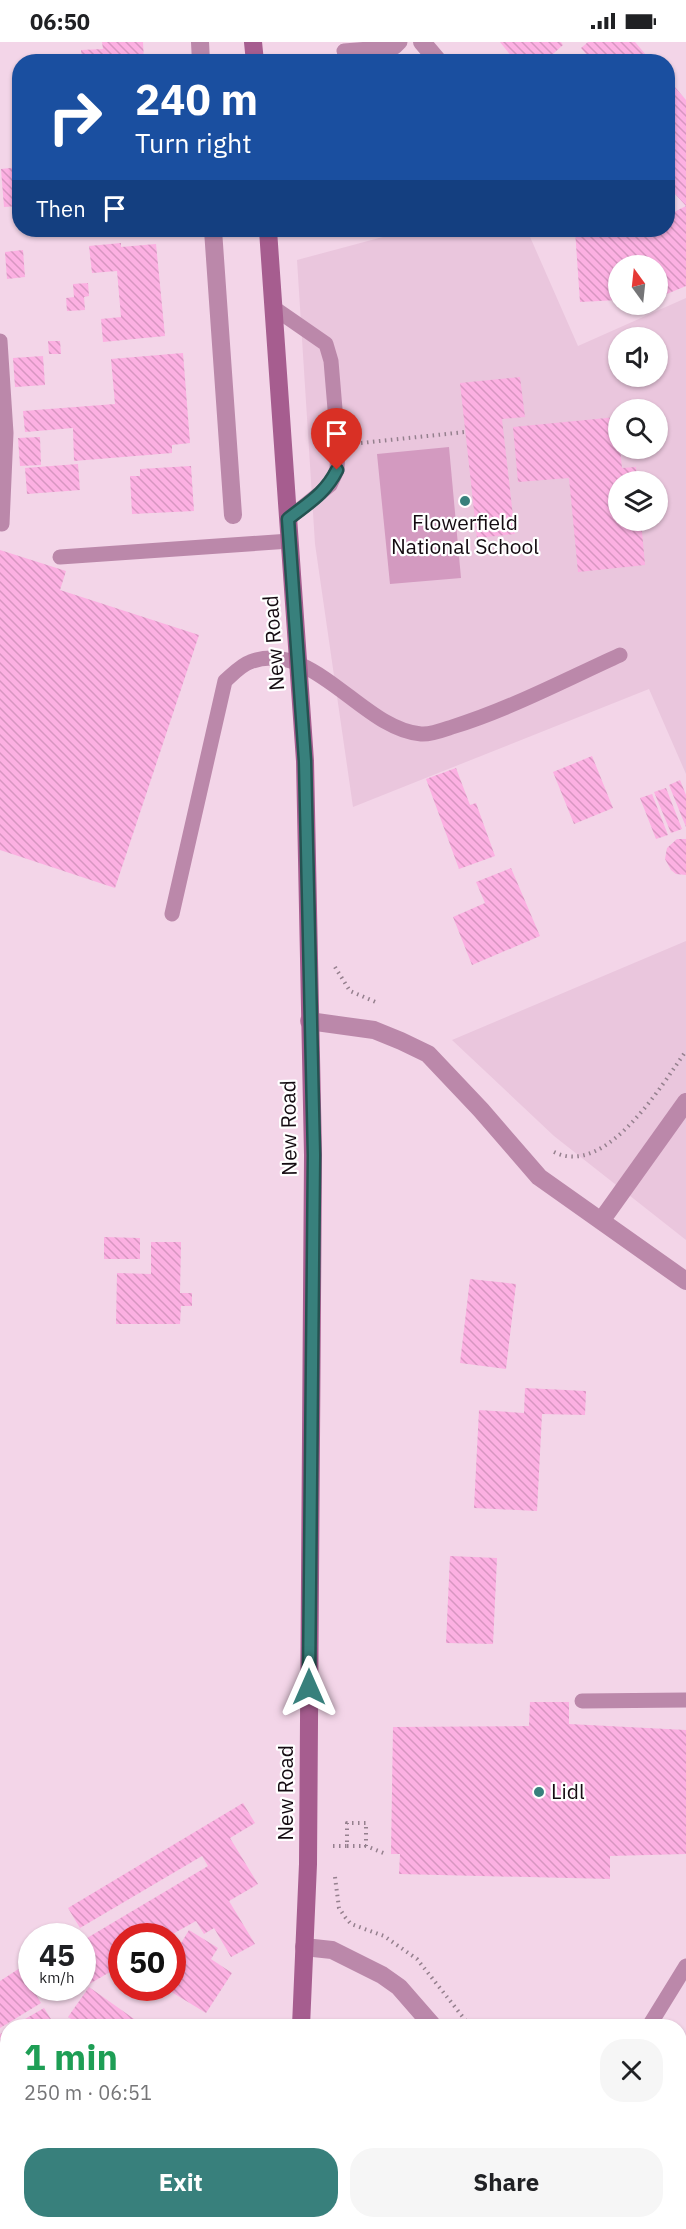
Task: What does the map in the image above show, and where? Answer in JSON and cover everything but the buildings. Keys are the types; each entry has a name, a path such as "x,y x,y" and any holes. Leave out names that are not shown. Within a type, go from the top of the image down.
{"main road":[{"name":"New Road","path":"269,237 305,761 309,1021 314,1155 308,1864 301,2019"}],"street":[{"path":"422,42 432,54"},
{"path":"214,237 234,515"},
{"path":"309,1021 374,1030 428,1054 481,1110 539,1177 686,1281"},
{"path":"601,1221 686,1102"},
{"path":"304,1947 332,1950 382,1975 399,1987 427,2019"}],"lane":[{"path":"344,51 395,46 400,42"},
{"path":"274,308 326,344 331,361 338,445 337,470 330,485 288,519"},
{"path":"0,341 6,433 2,524"},
{"path":"60,557 290,541"},
{"path":"172,914 225,681 249,662 275,657 298,663 385,720 403,730 422,735 482,718 620,655"},
{"path":"582,1701 686,1700"},
{"path":"653,2019 686,1966"}],"path":[{"path":"338,445 465,432"},
{"path":"330,958 350,991 379,1004"},
{"path":"548,1146 555,1154 574,1157 607,1145 638,1117 686,1052"},
{"path":"346,1846 347,1823 366,1822 366,1846"},
{"path":"326,1846 366,1846 386,1854"},
{"path":"333,1846 334,1857"},
{"path":"335,1869 339,1908 351,1924 384,1936 417,1959 464,2019"}],"shaded area":[{"name":"Flowerfield National School","path":"383,237 530,237 578,346 608,333 608,387 668,387 668,327 621,327 648,315 668,315 668,306 686,298 686,774 649,689 353,807 315,544 297,260"},
{"path":"449,447 461,578 390,584 377,454"},
{"path":"686,941 686,1240 554,1136 452,1040"}],"place":[{"name":"Flowerfield National School","path":"465,501"},
{"name":"Lidl","path":"539,1792"}],"route":[{"path":"309,1687 314,1155 309,1021 305,761 288,519 323,492 330,485 337,470"}]}
